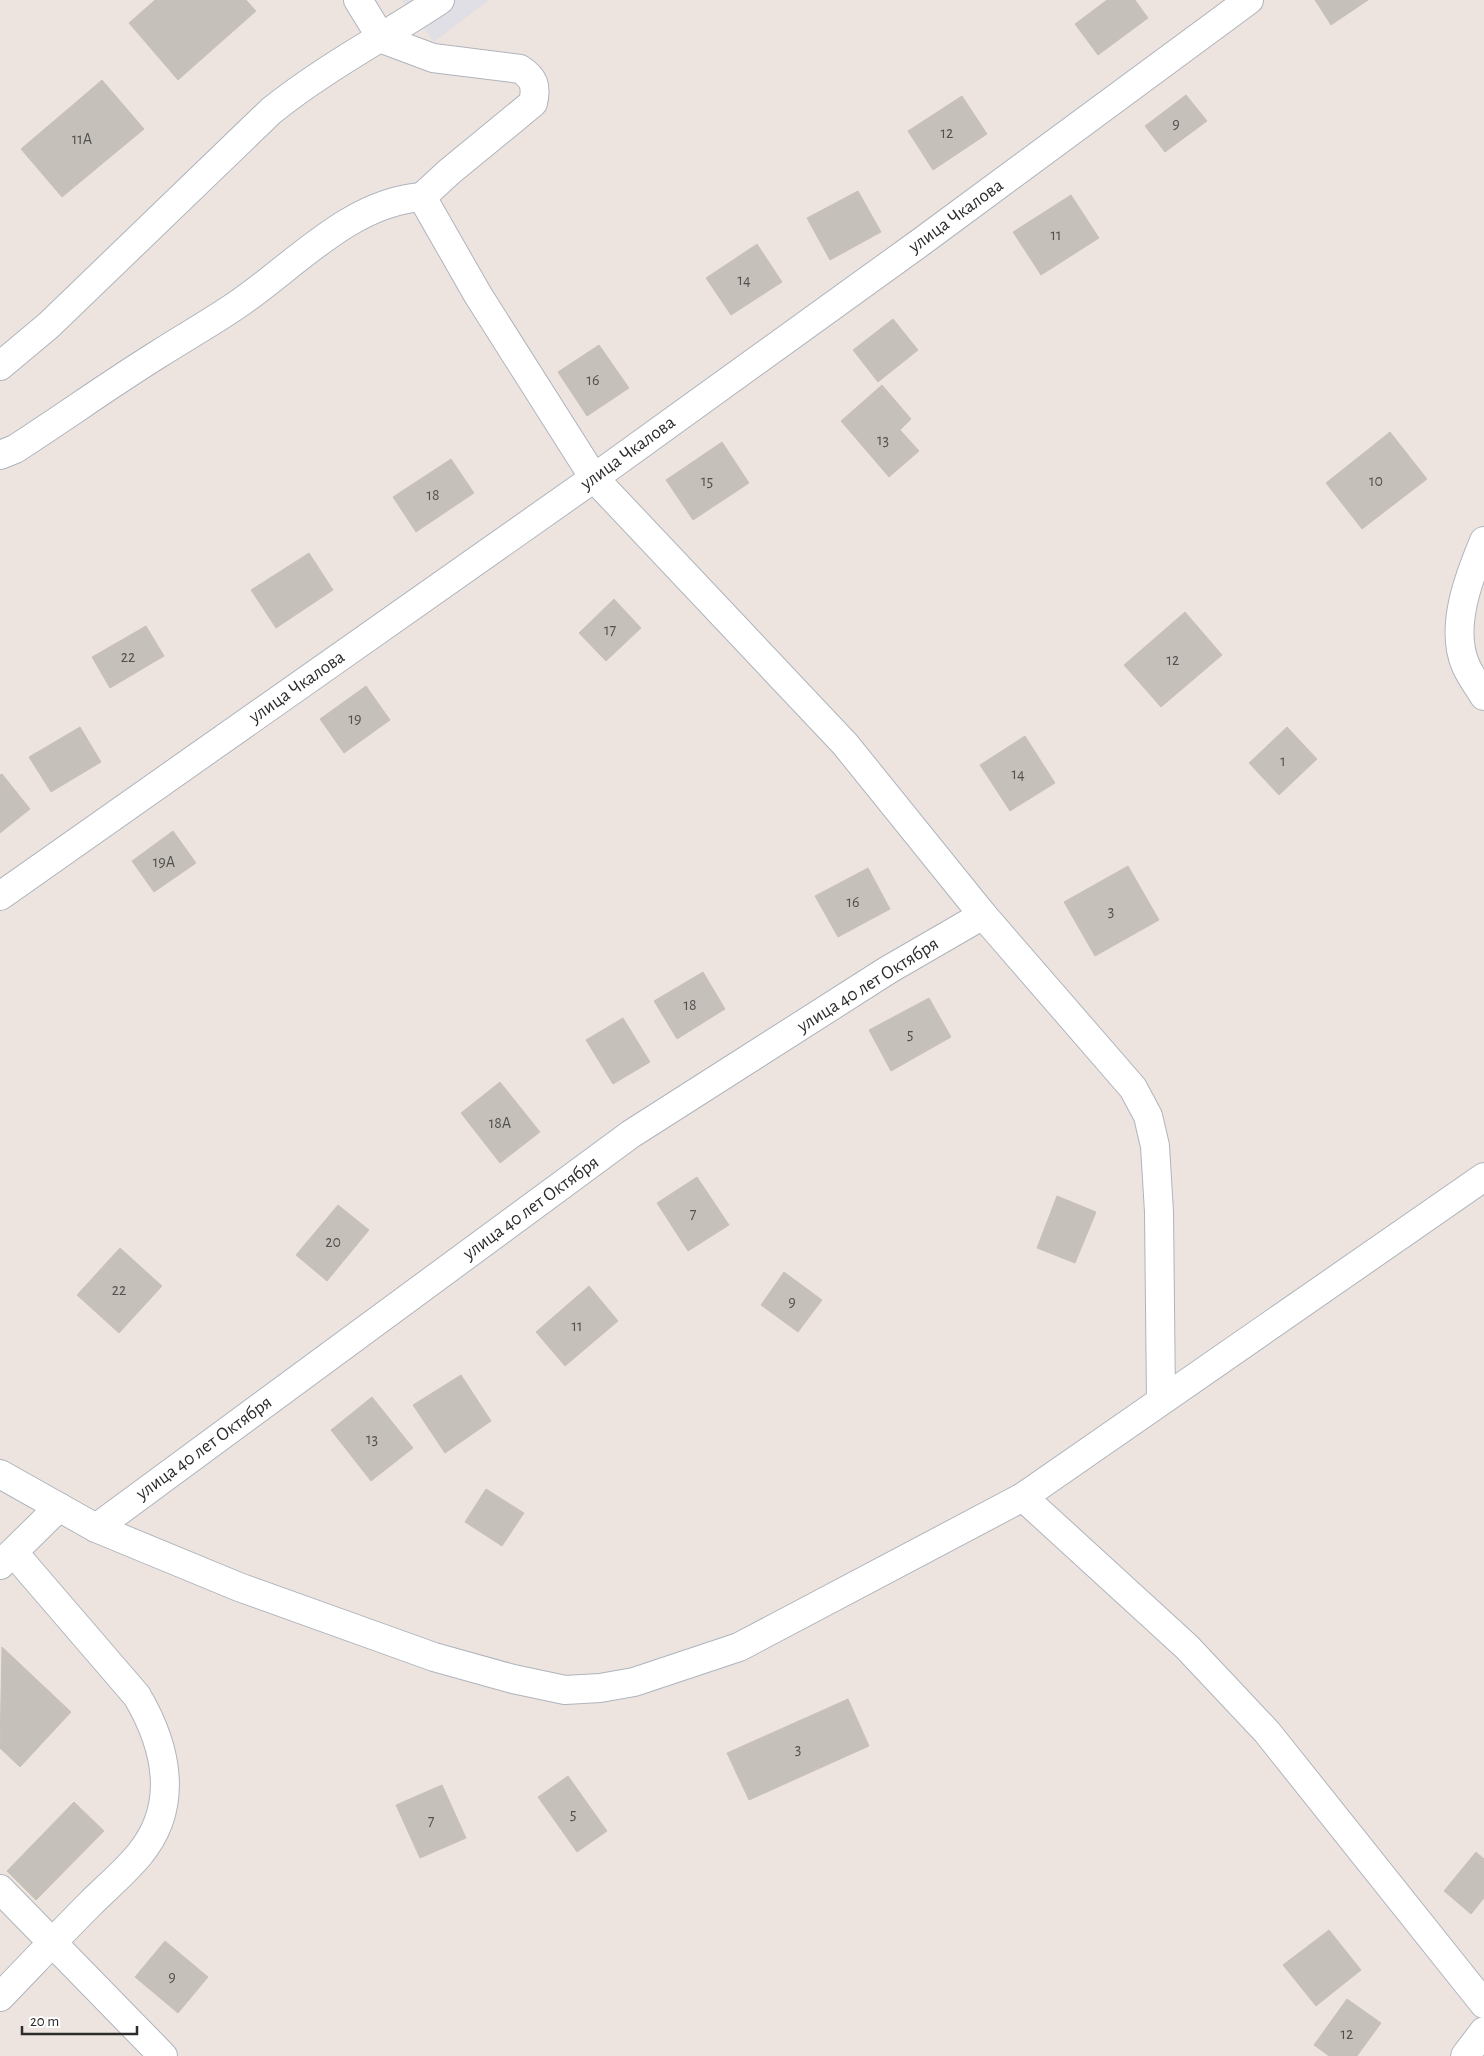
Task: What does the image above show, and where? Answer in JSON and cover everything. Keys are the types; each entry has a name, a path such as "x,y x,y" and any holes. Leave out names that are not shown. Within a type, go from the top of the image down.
{"street":[{"path":"0,454 15,449 156,355 240,303 338,230 378,206 403,198 422,197 533,102 535,85 529,75 520,69 433,58 382,39 358,0"},
{"path":"0,366 49,325 271,112 304,85 382,39 440,0"},
{"name":"улица Чкалова","path":"0,896 594,478 921,242 1249,0"},
{"path":"422,197 478,295 594,478 845,744 983,915 1132,1088 1148,1116 1155,1146 1159,1212 1161,1400"},
{"path":"1484,541 1473,566 1458,623 1466,665 1484,696"},
{"name":"улица 40 лет Октября","path":"96,1528 631,1134 888,970 983,915"},
{"path":"0,1474 96,1528 239,1587 434,1657 514,1679 565,1690 600,1688 634,1682 739,1647 1023,1497 1484,1177"},
{"path":"1023,1497 1187,1647 1267,1732 1484,2004"},
{"path":"0,1997 139,1855 159,1819 165,1785 162,1748 152,1721 137,1696 7,1559 59,1507"},
{"path":"0,1889 163,2056"},
{"path":"1465,2056 1484,2031"}],"shaded area":[{"path":"402,0 489,0 434,42"}],"building":[{"path":"155,0 246,0 256,11 178,80 129,23"},
{"path":"1107,0 1135,0 1148,18 1098,55 1075,24"},
{"path":"1315,0 1368,0 1331,25"},
{"path":"102,80 144,129 62,197 21,149"},
{"path":"1186,95 1207,121 1165,152 1145,126"},
{"path":"962,96 987,134 933,170 908,131"},
{"path":"858,191 881,232 830,260 807,218"},
{"path":"1071,195 1099,238 1041,275 1013,232"},
{"path":"757,244 782,282 731,315 706,278"},
{"path":"893,319 918,350 878,382 853,350"},
{"path":"599,345 629,388 587,416 558,372"},
{"path":"882,385 911,419 900,430 919,451 889,477 841,421"},
{"path":"1390,432 1427,479 1362,529 1326,483"},
{"path":"722,442 749,483 693,520 666,480"},
{"path":"451,459 474,493 416,532 393,497"},
{"path":"309,553 333,590 276,628 251,590"},
{"path":"614,599 641,628 606,661 579,633"},
{"path":"1185,612 1222,655 1161,707 1124,665"},
{"path":"146,626 164,656 110,688 92,657"},
{"path":"366,686 390,720 344,753 320,719"},
{"path":"80,727 101,762 51,792 29,757"},
{"path":"1287,727 1317,759 1279,795 1249,763"},
{"path":"1025,736 1055,783 1010,811 980,765"},
{"path":"2,774 30,809 0,833 0,775"},
{"path":"173,831 196,863 154,892 132,861"},
{"path":"1128,866 1159,920 1095,956 1064,902"},
{"path":"868,868 890,909 838,937 815,896"},
{"path":"703,972 725,1009 677,1039 654,1001"},
{"path":"929,998 951,1037 891,1071 869,1030"},
{"path":"623,1018 650,1062 613,1084 586,1040"},
{"path":"500,1082 540,1132 500,1163 461,1113"},
{"path":"697,1177 729,1225 688,1251 657,1203"},
{"path":"1057,1196 1096,1212 1075,1263 1037,1248"},
{"path":"338,1205 369,1230 327,1281 296,1255"},
{"path":"120,1248 162,1286 119,1333 77,1295"},
{"path":"784,1272 822,1300 798,1332 761,1305"},
{"path":"589,1286 618,1321 565,1366 536,1332"},
{"path":"461,1375 491,1421 445,1453 413,1405"},
{"path":"372,1397 413,1448 371,1481 331,1430"},
{"path":"486,1489 524,1513 502,1546 465,1522"},
{"path":"2,1647 71,1712 20,1767 0,1748"},
{"path":"848,1699 869,1746 749,1800 727,1753"},
{"path":"568,1776 607,1831 577,1852 538,1797"},
{"path":"442,1785 466,1838 420,1858 396,1805"},
{"path":"74,1802 104,1831 36,1900 7,1871"},
{"path":"1476,1852 1484,1859 1484,1898 1471,1914 1444,1891"},
{"path":"1329,1930 1361,1970 1316,2006 1283,1965"},
{"path":"165,1941 208,1977 178,2013 135,1977"},
{"path":"1347,1999 1381,2023 1357,2056 1329,2056 1314,2045"}]}
